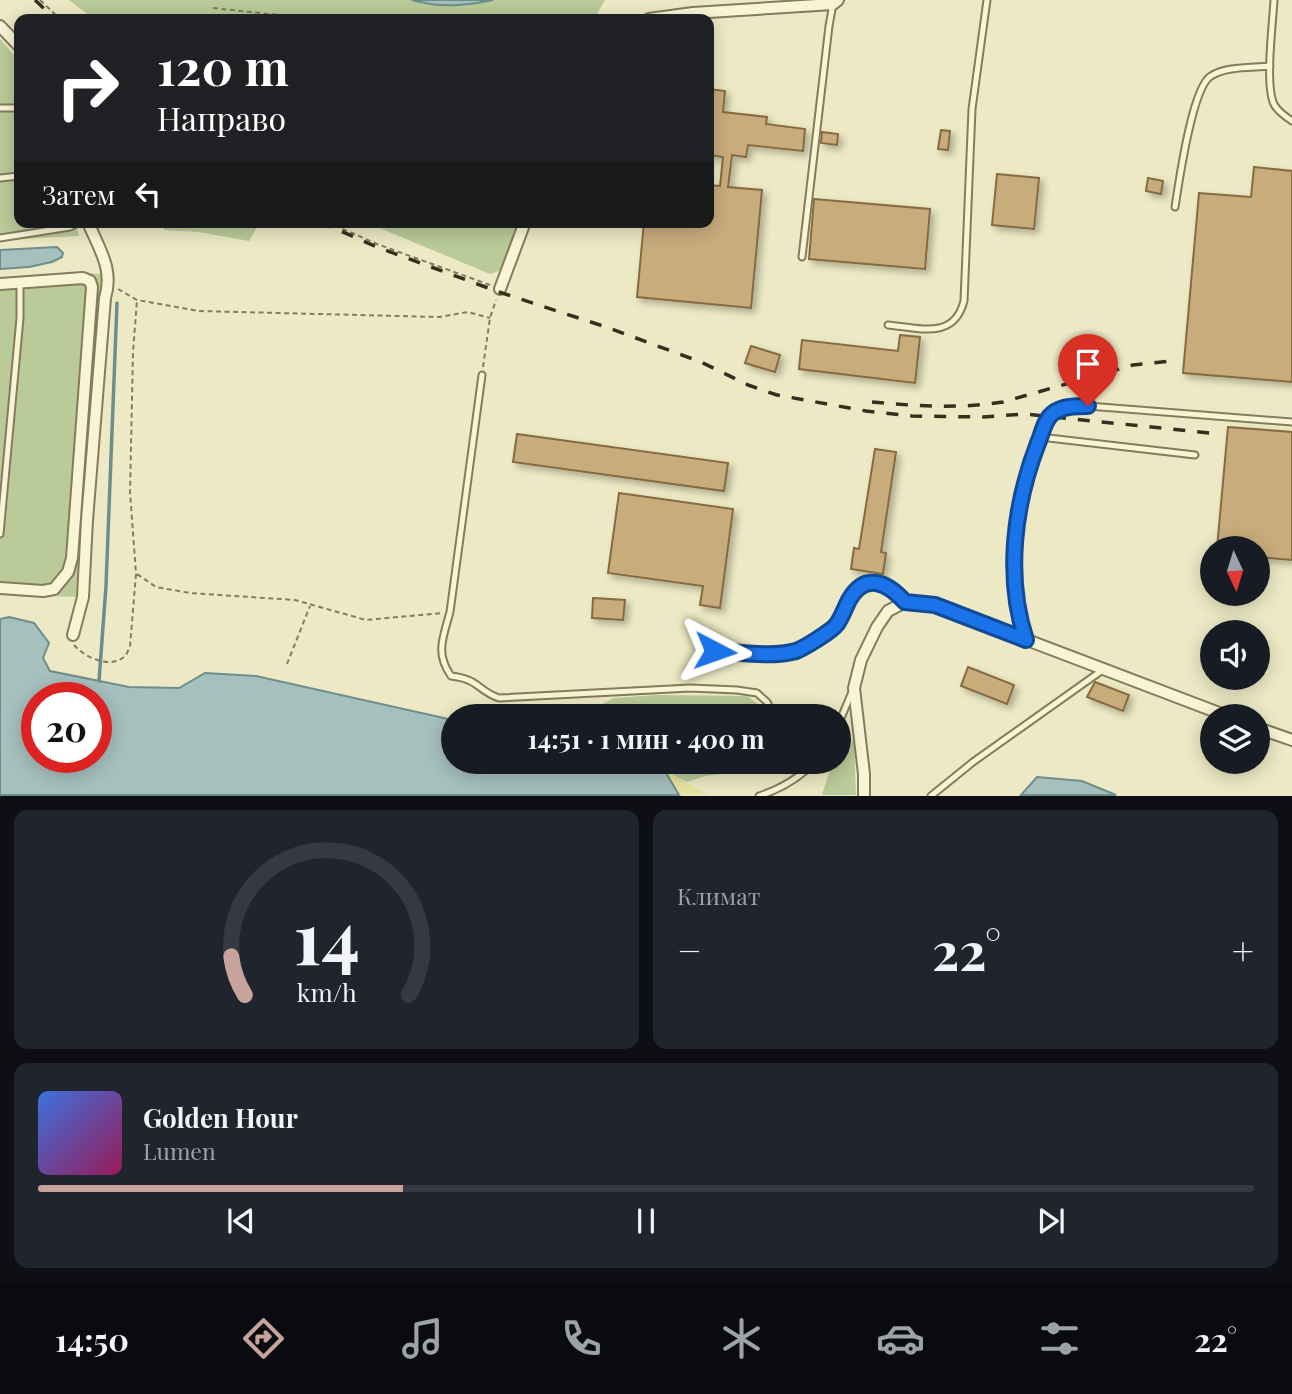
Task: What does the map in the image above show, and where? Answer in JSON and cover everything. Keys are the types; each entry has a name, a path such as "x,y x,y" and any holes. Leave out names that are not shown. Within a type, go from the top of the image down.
{"street":[{"path":"685,14 836,2"},
{"path":"0,26 14,41"},
{"path":"73,635 83,597 105,298 109,283 108,269 91,228"},
{"path":"500,289 523,228"},
{"path":"0,284 83,278 90,281 92,287 72,558 68,572 54,589 43,591 0,588"},
{"path":"863,796 864,774 854,688 860,660 877,626 888,611 905,602 935,605 1200,706"},
{"path":"1270,732 1292,740"}],"lane":[{"path":"888,325 942,328 951,325 960,316 964,301 972,109 987,0"},
{"path":"1274,0 1270,66 1274,105 1292,121"},
{"path":"802,257 829,26 836,2"},
{"path":"1175,207 1193,112 1203,83 1211,75 1229,70 1270,66"},
{"path":"0,238 65,228"},
{"path":"0,534 20,318 20,282"},
{"path":"482,374 450,612 440,650 443,664 451,677 467,678 482,686 487,694 499,698 690,688 757,693 768,704"},
{"path":"1026,640 1018,617 1013,542 1028,468 1050,415 1062,408 1074,406 1292,422"},
{"path":"1040,438 1195,456"},
{"path":"715,651 773,654 798,650 835,626 850,597 859,587 869,582 894,589 905,602"},
{"path":"931,796 973,762 1104,669"},
{"path":"847,704 854,688"},
{"path":"759,796 788,783 800,774"}],"path":[{"path":"40,0 55,14"},
{"path":"212,8 269,14"},
{"path":"341,228 500,289"},
{"path":"109,283 137,300 199,311 439,317 468,312 489,318"},
{"path":"73,635 74,645 92,659 114,661 125,656 130,646 136,574 130,492 133,352 137,300"},
{"path":"482,374 489,318 496,301"},
{"path":"136,574 156,587 190,593 295,600 366,621 450,612"},
{"path":"287,664 311,605"}],"green space":[{"path":"69,0 412,0 444,5 494,0 605,0 597,14 87,14"},
{"path":"0,39 14,55 14,228 77,228 79,236 0,240"},
{"path":"257,228 249,241 199,232 164,230"},
{"path":"379,228 516,228 503,265 499,271 490,274"},
{"path":"81,273 102,274 77,597 0,594 0,280"},
{"path":"657,695 747,696 758,704 602,704 614,698"},
{"path":"851,739 854,743 856,795 822,795 829,774 851,774"},
{"path":"671,774 721,774 705,776 687,782"}],"sand":[{"path":"667,774 709,795 679,795"}],"water":[{"path":"412,0 493,0 452,5"},
{"path":"57,247 63,253 62,257 52,262 0,269 0,250"},
{"path":"9,617 34,623 49,643 43,658 50,671 104,682 21,682 21,773 112,773 112,684 129,687 179,688 205,673 256,676 441,717 441,774 667,774 679,795 0,795 0,619"},
{"path":"1037,777 1082,781 1116,795 1021,795"}],"building":[{"path":"714,90 725,91 723,112 767,117 766,124 805,129 803,151 748,145 746,157 732,155 728,187 762,190 751,308 637,297 643,228 714,228 714,185 720,186 723,157 714,156"},
{"path":"941,130 950,131 948,150 938,149"},
{"path":"822,132 838,134 837,145 821,143"},
{"path":"1254,167 1292,171 1292,382 1183,373 1199,193 1251,197"},
{"path":"997,174 1039,178 1034,229 992,225"},
{"path":"1148,178 1163,181 1161,194 1146,191"},
{"path":"814,199 930,209 925,269 809,259"},
{"path":"900,335 920,337 915,383 799,369 802,340 898,351"},
{"path":"751,346 780,355 775,372 745,363"},
{"path":"1228,427 1292,432 1292,560 1270,558 1270,536 1218,536"},
{"path":"517,434 728,463 724,491 513,462"},
{"path":"875,449 896,452 881,552 886,553 883,574 851,569 854,548 859,549"},
{"path":"619,493 733,509 720,608 700,605 703,586 608,573"},
{"path":"593,598 625,600 623,620 592,618"},
{"path":"968,667 1014,685 1007,704 961,686"},
{"path":"1095,682 1129,695 1123,711 1087,697"}],"waterway":[{"path":"99,681 106,586 117,303"}],"railway":[{"path":"35,0 50,14"},
{"path":"334,228 499,292 701,362 748,385 777,395 866,411 912,416 983,417 1025,414 1219,434"},
{"path":"872,402 921,406 1003,402 1133,365 1171,361"}],"route":[{"path":"715,651 773,654 798,650 835,626 850,597 859,587 869,582 894,589 905,602 935,605 1026,640 1018,617 1013,542 1028,468 1050,415 1062,408 1088,406"}]}
